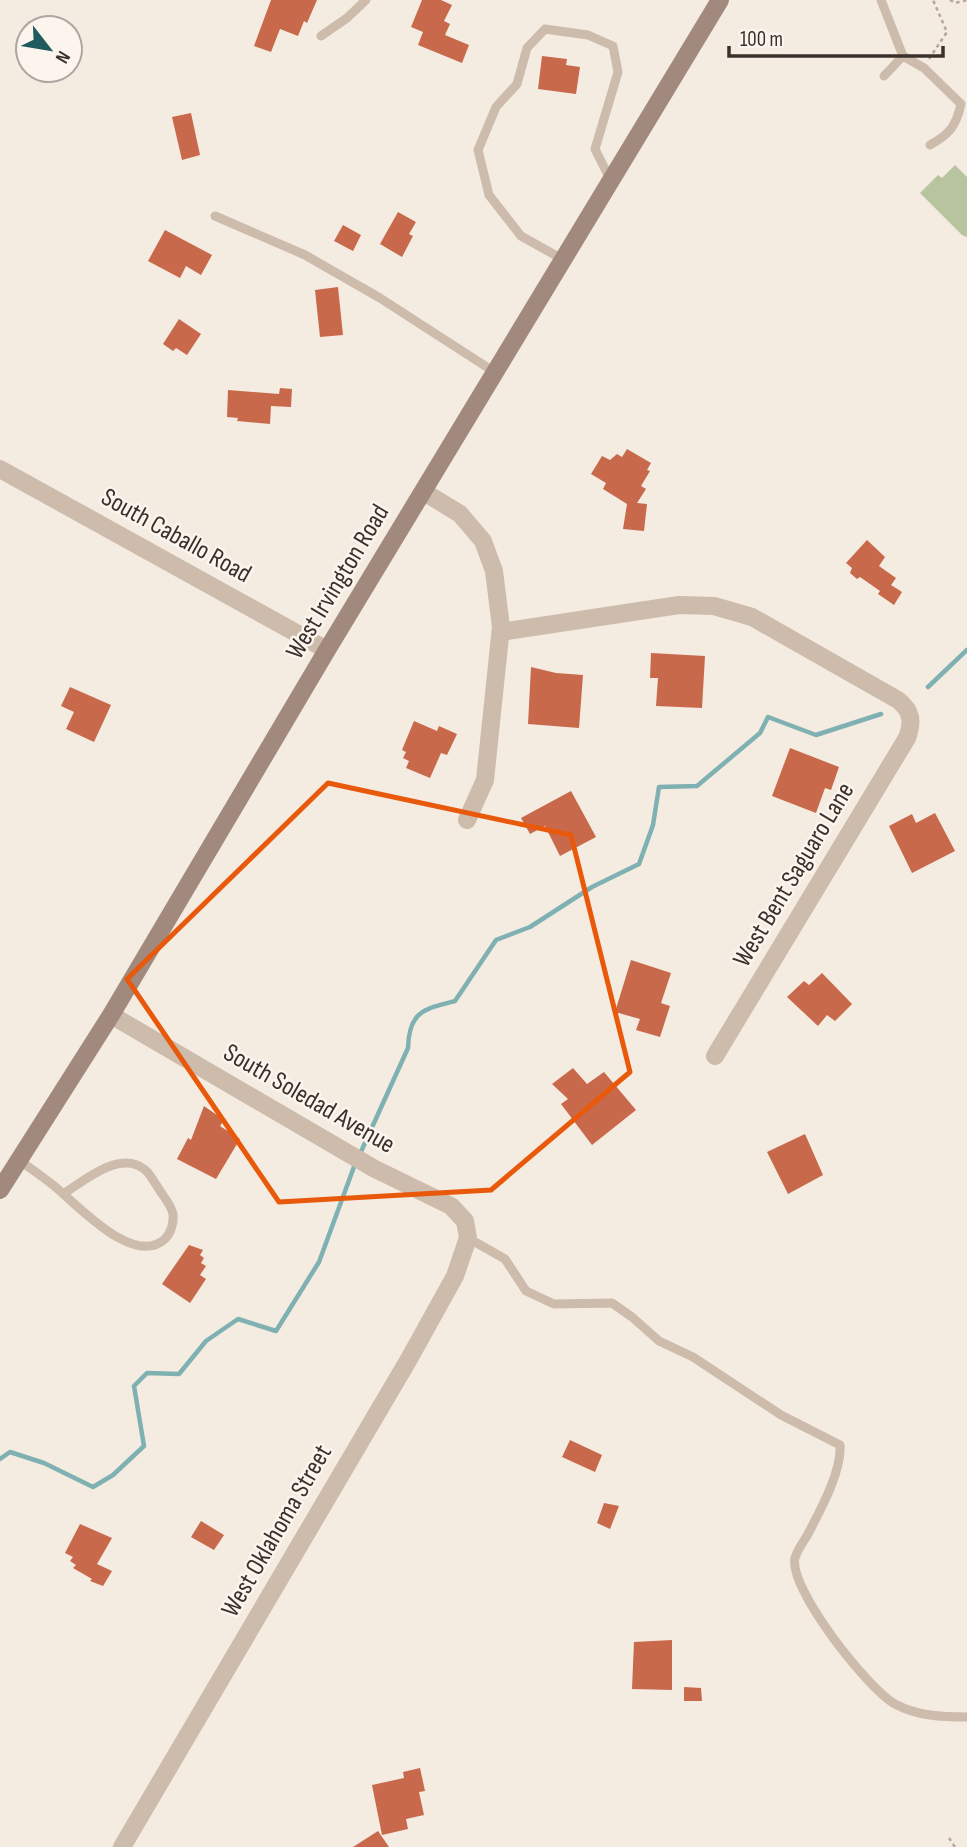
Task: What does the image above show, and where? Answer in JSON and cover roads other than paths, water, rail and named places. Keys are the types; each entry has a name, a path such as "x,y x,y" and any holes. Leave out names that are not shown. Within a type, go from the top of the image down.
{"main road":[{"name":"West Irvington Road","path":"0,1190 111,1015 327,650 720,0"}],"street":[{"name":"South Caballo Road","path":"0,469 327,650"},
{"path":"424,492 460,514 483,541 494,571 501,632 485,780 467,820"},
{"name":"West Bent Saguaro Lane","path":"501,632 679,604 714,606 752,617 905,706 911,719 907,738 715,1056"},
{"name":"South Soledad Avenue","path":"111,1015 376,1169 451,1206 465,1221 468,1238"},
{"name":"West Oklahoma Street","path":"122,1847 409,1359 455,1276 468,1238"}],"lane":[{"path":"321,36 347,18 366,0"},
{"path":"881,0 903,56 924,68 961,104 957,120 946,136 930,145"},
{"path":"564,260 521,236 489,195 478,150 496,107 517,83 527,48 545,29 589,35 613,46 618,72 595,149 612,181"},
{"path":"884,76 903,56"},
{"path":"215,216 305,255 380,298 496,373"},
{"path":"19,1160 101,1228 134,1244 160,1243 168,1236 172,1226 173,1216 169,1205 146,1170 136,1165 114,1164 63,1194"},
{"path":"468,1238 505,1259 526,1292 554,1304 612,1303 659,1341 693,1357 781,1415 840,1445 841,1458 810,1531 795,1557 795,1576 807,1600 858,1670 892,1702 915,1714 967,1717"}],"waterway":[{"path":"928,687 967,650"},
{"path":"359,1156 408,1048 415,1019 426,1010 455,1001 496,940 530,927 592,887 639,864 653,825 659,787 697,786 760,733 768,717 816,735 881,714"},
{"path":"0,1459 10,1452 44,1463 93,1487 113,1475 144,1446 134,1386 147,1373 179,1374 206,1341 238,1319 276,1331 319,1262 355,1164"}]}
